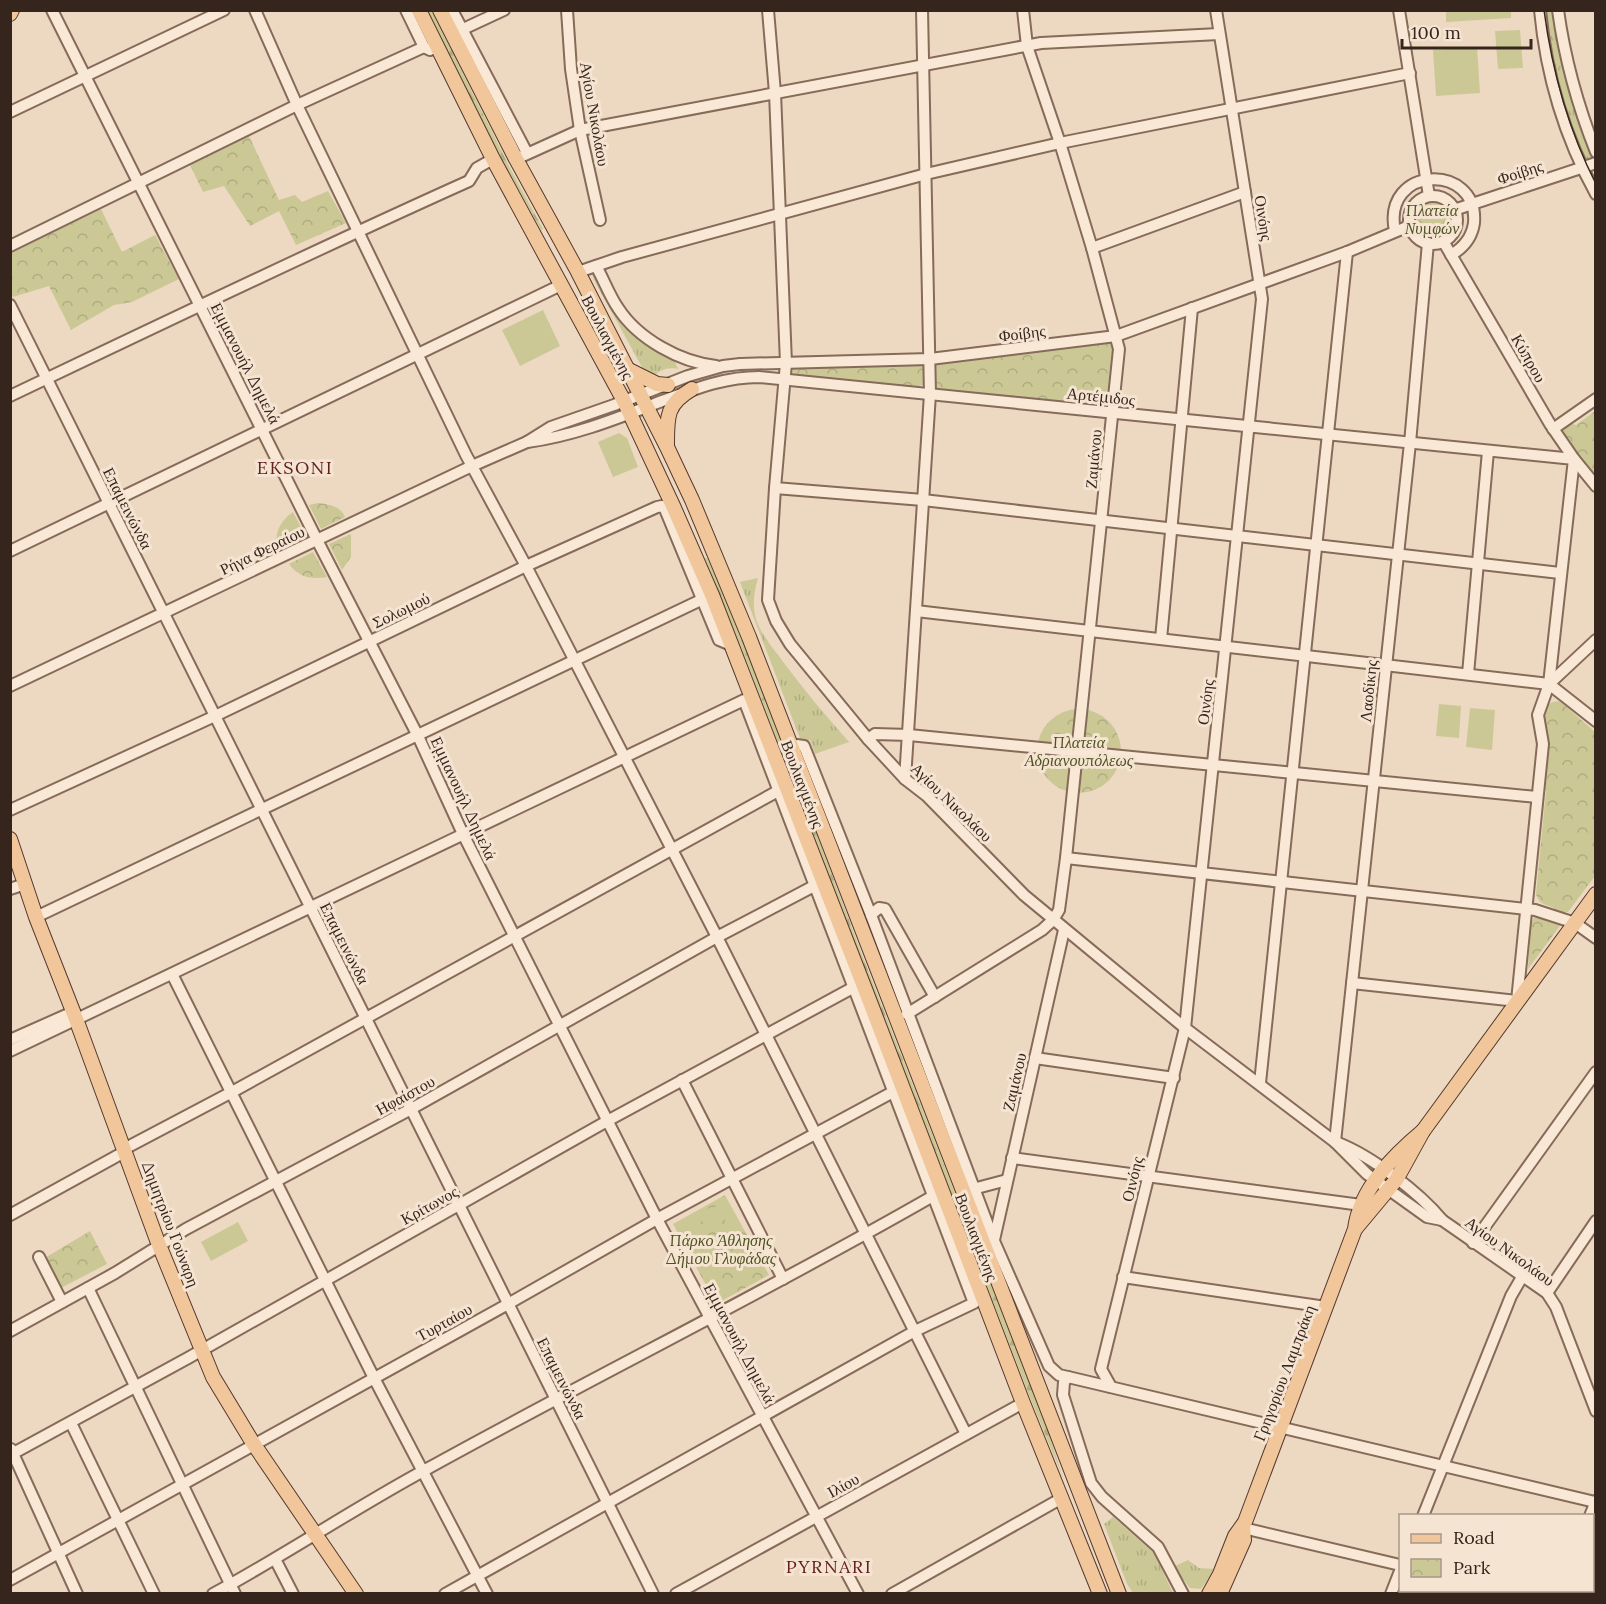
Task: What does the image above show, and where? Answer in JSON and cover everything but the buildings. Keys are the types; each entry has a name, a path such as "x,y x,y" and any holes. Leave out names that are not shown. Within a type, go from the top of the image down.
{"main road":[{"name":"Βουλιαγμένης","path":"419,10 493,159 627,407 674,508 731,645 788,805 858,985 1100,1593"},
{"name":"Βουλιαγμένης","path":"440,10 522,156 692,500 749,637 789,744 889,983 1078,1490 1119,1593"},
{"path":"627,369 657,384 672,383"},
{"path":"667,447 668,413 680,396 692,389"},
{"path":"674,508 675,532"},
{"name":"Δημητρίου Γούναρη","path":"10,839 36,917 75,1015 159,1245 213,1377 255,1444 356,1593"},
{"name":"Γρηγορίου Λαμπράκη","path":"1355,1229 1392,1185 1423,1131 1596,894"},
{"name":"Γρηγορίου Λαμπράκη","path":"1209,1593 1220,1574 1235,1536 1243,1528 1355,1229 1361,1205 1380,1176 1402,1149 1423,1131"},
{"name":"Γρηγορίου Λαμπράκη","path":"1220,1593 1244,1540 1243,1528"},
{"path":"1111,1572 1125,1593"}],"street":[{"name":"Εμμανουήλ Δημελά","path":"52,10 317,540 371,642 463,834 657,1219 858,1593"},
{"path":"10,112 224,10"},
{"path":"255,10 297,105 472,466 717,937 966,1434"},
{"path":"406,10 424,47 439,53"},
{"path":"452,10 522,156 580,130 1041,43 1219,34"},
{"path":"461,30 504,10"},
{"name":"Αγίου Νικολάου","path":"567,10 571,69 580,130 600,220"},
{"name":"Αγίου Νικολάου","path":"768,10 775,93 786,363 768,600 776,621 790,644 868,739 905,779 927,796 1024,895 1064,930 1185,1028 1335,1142 1351,1148 1427,1217 1442,1220 1547,1293 1556,1307 1595,1407"},
{"path":"905,779 930,394 922,10"},
{"name":"Ζαμάνου","path":"1023,10 1027,46 1092,248 1119,350 1066,858 1059,910 1053,920"},
{"name":"Οινόης","path":"1112,1388 1101,1369 1185,1028 1262,299 1216,10"},
{"path":"1399,10 1429,196"},
{"path":"1540,10 1544,48 1554,89 1582,168 1596,194"},
{"path":"1558,10 1563,47 1573,90 1596,152"},
{"path":"10,246 297,105 424,47"},
{"path":"578,272 622,257 926,174 1060,143 1410,73"},
{"path":"10,396 200,307 252,280 469,181 477,168 493,159"},
{"name":"Φοίβης","path":"1454,210 1596,163"},
{"path":"1395,231 1393,214 1399,198 1410,186 1426,179 1440,179 1453,183 1464,192 1471,204 1474,219 1471,234 1463,246 1451,255"},
{"path":"1092,248 1245,192"},
{"path":"1429,196 1444,199 1454,210 1456,224 1454,231 1443,241 1428,243 1416,237 1410,226 1409,215 1413,206 1429,196"},
{"name":"Φοίβης","path":"627,407 644,401 672,383 723,366 930,359 1116,336 1347,252 1410,226"},
{"name":"Κύπρου","path":"1443,241 1553,429 1595,485"},
{"name":"Λαοδίκης","path":"1335,1142 1410,443 1428,243"},
{"path":"1260,1083 1347,252"},
{"path":"596,266 611,297 626,318 653,341 681,357 701,364 723,366"},
{"path":"10,551 561,285"},
{"name":"Επαμεινώνδα","path":"10,305 653,1593"},
{"path":"1161,639 1192,308"},
{"path":"672,383 682,370 681,357"},
{"name":"Αρτέμιδος","path":"644,401 727,379 744,377 1574,459"},
{"path":"1553,429 1596,399"},
{"name":"Ρήγα Φεραίου","path":"10,686 527,442 551,427 627,407"},
{"path":"1468,674 1488,451"},
{"path":"1352,983 1517,1001 1543,744 1538,715 1549,684 1574,459"},
{"path":"775,488 923,500 1560,573"},
{"name":"Σολωμού","path":"10,810 215,716 526,566 657,507 662,506 665,509 719,640 731,645"},
{"path":"36,917 703,599"},
{"path":"916,611 1549,684 1596,721"},
{"path":"1549,684 1596,640"},
{"path":"10,1040 172,974 744,700 778,791 788,805 814,886 833,921"},
{"path":"868,739 875,734 909,735 1537,796"},
{"path":"789,744 804,746 871,915 889,983 907,1014 973,1189 1039,1345 1053,1371 1112,1388 1595,1502"},
{"path":"10,1215 778,791"},
{"path":"1066,858 1526,908 1575,923 1596,938"},
{"path":"10,889 25,884"},
{"name":"Ηφαίστου","path":"10,1331 159,1245 411,1109 717,937 814,886"},
{"path":"871,915 879,908 885,909 935,997"},
{"path":"907,1014 1042,930 1053,920"},
{"name":"Ζαμάνου","path":"994,1240 1064,930"},
{"path":"172,974 374,1378 487,1593"},
{"path":"445,1593 915,1331 974,1303 893,1092 858,985"},
{"name":"Κρίτωνος","path":"12,1452 71,1423 609,1120 858,985"},
{"path":"10,1051 75,1015"},
{"path":"1035,1058 1174,1078"},
{"path":"1473,1243 1596,1072"},
{"path":"682,1080 783,1279"},
{"name":"Τυρταίου","path":"10,1580 657,1219 893,1092"},
{"path":"1012,1158 1361,1205"},
{"path":"973,1189 1007,1180"},
{"path":"213,1593 232,1589 316,1533 424,1470 783,1279 933,1196"},
{"path":"1547,1293 1592,1232 1596,1221"},
{"path":"39,1257 62,1302"},
{"path":"1123,1277 1326,1307"},
{"path":"1423,1514 1511,1296 1522,1277"},
{"path":"88,1288 232,1589"},
{"path":"1026,1352 1039,1345"},
{"path":"1068,1377 1064,1382 1064,1395 1092,1483 1102,1497 1158,1547 1184,1592"},
{"name":"Ιλίου","path":"676,1593 1023,1402"},
{"path":"71,1423 154,1593"},
{"path":"12,1452 77,1593"},
{"path":"1078,1490 1092,1483"},
{"path":"892,1593 1062,1498"},
{"path":"1243,1528 1399,1565"},
{"path":"275,1559 293,1593"},
{"path":"1391,1593 1399,1575"}],"green space":[{"path":"426,11 432,11 543,229 541,230 483,125"},
{"path":"1446,11 1511,11 1511,18 1446,22"},
{"path":"1543,11 1555,11 1584,132 1595,158 1584,162 1559,96"},
{"path":"1520,30 1523,68 1498,69 1495,31"},
{"path":"1477,47 1480,93 1436,96 1433,50"},
{"path":"249,136 279,200 295,195 302,202 328,191 346,223 296,245 279,211 250,226 224,186 203,192 190,165"},
{"name":"Πλατεία Νυμφών","path":"1432,201 1446,206 1451,220 1446,234 1432,239 1418,234 1413,220 1418,206"},
{"path":"101,209 122,252 155,235 179,279 132,302 114,305 71,330 49,286 13,297 11,253"},
{"path":"594,271 614,312 625,327 675,362 678,369 665,369 655,376 643,369 594,280 592,274"},
{"path":"543,310 560,346 520,366 502,330"},
{"path":"1113,343 1106,409 936,392 936,364"},
{"path":"924,366 923,385 914,387 793,374 792,372 793,369"},
{"path":"1595,411 1595,478 1562,435 1570,423 1576,425"},
{"path":"619,433 627,438 638,467 613,477 598,442"},
{"path":"318,503 337,508 345,517 321,529 309,505"},
{"path":"293,512 306,537 279,549 277,533 285,519"},
{"path":"351,534 351,557 342,570 329,544"},
{"path":"313,552 327,577 305,576 289,564"},
{"path":"705,558 739,628 866,965 1047,1428 1063,1478 1031,1400"},
{"path":"758,578 754,609 761,631 799,683 849,742 815,754 810,740 801,741 740,582"},
{"path":"1558,701 1595,732 1595,876 1568,912 1560,913 1541,902 1536,894 1546,791 1543,785 1542,722 1547,706"},
{"path":"1439,704 1461,706 1459,738 1436,736"},
{"path":"1470,708 1495,710 1492,750 1466,747"},
{"name":"Πλατεία Αδριανουπόλεως","path":"1079,709 1095,712 1109,721 1118,735 1121,751 1118,767 1109,781 1095,790 1079,793 1063,790 1049,781 1040,767 1037,751 1040,735 1049,721 1063,712"},
{"path":"1540,916 1562,923 1528,969 1531,923 1534,918"},
{"name":"Πάρκο Άθλησης Δήμου Γλυφάδας","path":"725,1195 769,1275 716,1304 673,1224"},
{"path":"711,1207 721,1207 730,1213 758,1263 754,1274 746,1283 723,1291 725,1295 718,1298 680,1224 686,1220 688,1224 691,1218","holes":["713,1215 724,1218 750,1263 747,1271 725,1282 717,1279 694,1234 697,1224"]},
{"path":"238,1222 248,1241 211,1261 201,1242"},
{"path":"90,1231 107,1264 59,1289 43,1259"},
{"path":"1113,1517 1154,1553 1173,1593 1133,1593 1127,1584 1104,1524"},
{"path":"1188,1560 1199,1568 1215,1569 1201,1589 1190,1588 1173,1567"}],"tram line":[{"path":"1544,10 1562,99 1577,142 1596,184"}],"district":[{"name":"EKSONI","path":"295,468"},
{"name":"PYRNARI","path":"829,1567"}]}
